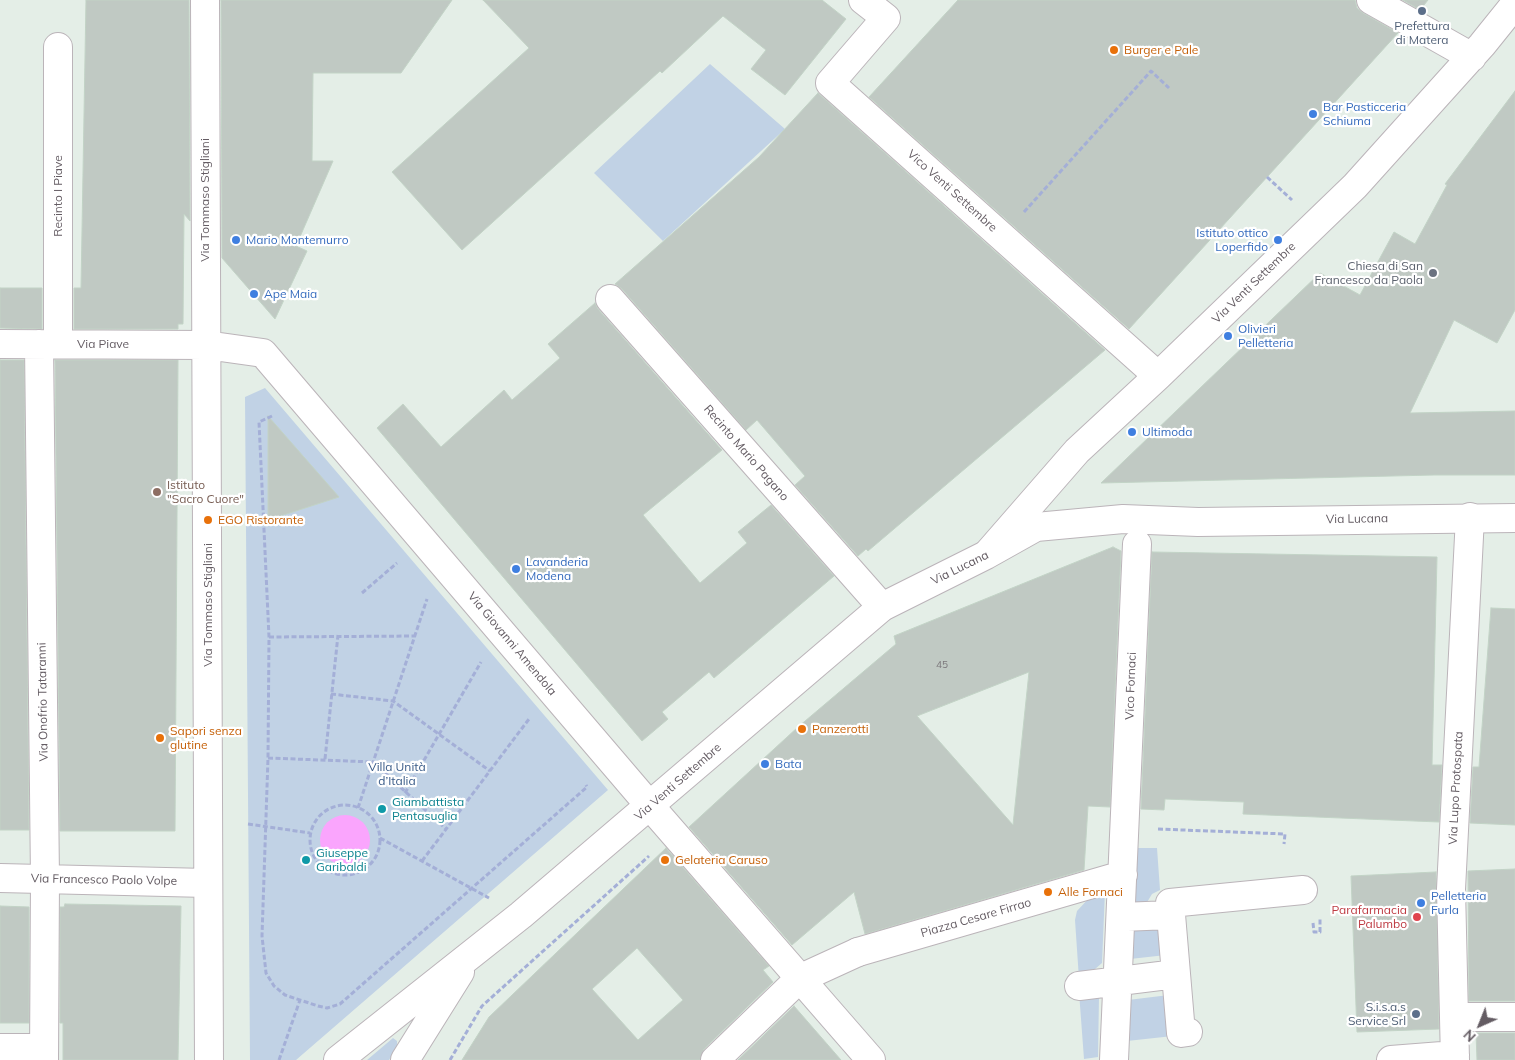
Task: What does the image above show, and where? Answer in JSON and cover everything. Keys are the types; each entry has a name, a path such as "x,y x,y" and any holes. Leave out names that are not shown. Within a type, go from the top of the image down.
{"street":[{"name":"Via Tommaso Stigliani","path":"205,0 206,345 208,392 207,883 209,1060"},
{"name":"Vico Venti Settembre","path":"863,0 886,18 830,83 1158,376"},
{"path":"1371,0 1472,57"},
{"name":"Via Venti Settembre","path":"986,555 1077,451 1158,376 1355,186 1472,57 1515,4"},
{"name":"Recinto I Piave","path":"48,344 58,47"},
{"name":"Recinto Mario Pagano","path":"610,299 882,607"},
{"name":"Via Piave","path":"0,344 206,345"},
{"name":"Via Onofrio Tataranni","path":"44,1054 48,344"},
{"name":"Via Giovanni Amendola","path":"206,345 262,353 440,558 799,979"},
{"name":"Via Lucana","path":"882,607 986,555 1036,527 1123,519 1198,522 1470,516 1515,518"},
{"name":"Via Lupo Protospata","path":"1455,1058 1451,889 1470,516"},
{"name":"Vico Fornaci","path":"1125,827 1137,544"},
{"name":"Via Venti Settembre","path":"338,1060 521,915 882,607"},
{"path":"1114,1060 1125,827"},
{"name":"Piazza Cesare Firrao","path":"715,1060 799,979 858,952 1123,875"},
{"name":"Via Francesco Paolo Volpe","path":"0,878 207,883"},
{"path":"1188,1032 1181,1033 1170,903 1303,890"},
{"path":"1120,917 1171,915"},
{"name":"Via Venti Settembre","path":"405,1060 472,954"},
{"path":"1079,986 1176,974"},
{"path":"799,979 871,1060"},
{"path":"1455,1017 1515,1017"},
{"path":"0,1048 44,1054"},
{"path":"1391,1060 1455,1058"}],"path":[{"path":"1002,236 1151,71 1170,88"},
{"path":"275,414 259,422 269,637 268,758 262,936 266,973 274,986 285,995 327,1008 340,1004 587,787 581,779"},
{"path":"392,555 404,569"},
{"path":"358,808 416,636 440,558"},
{"path":"362,593 398,562"},
{"path":"427,597 433,604"},
{"path":"269,637 338,635 416,636"},
{"path":"325,760 338,635"},
{"path":"475,655 487,669"},
{"path":"405,792 481,662"},
{"path":"331,694 393,701 490,771"},
{"path":"524,712 536,727"},
{"path":"422,861 530,719"},
{"path":"268,758 373,762 446,829"},
{"path":"346,805 358,808 374,820 380,838 374,860 367,868 356,874 345,876 334,874 317,862 312,853 310,833 315,821 323,813 334,807 346,805"},
{"path":"248,824 310,833"},
{"path":"1125,827 1285,834 1284,844"},
{"path":"380,838 521,915"},
{"path":"450,1060 482,1006 661,844 669,851 681,840"},
{"path":"279,1060 300,1000"}],"green space":[{"path":"710,64 785,129 663,241 594,173"},
{"name":"Villa Unità d’Italia","path":"265,388 608,790 296,1060 250,1060 245,397"},
{"path":"1137,848 1157,848 1160,890 1152,894 1146,904 1135,905"},
{"path":"1105,891 1102,963 1095,969 1093,976 1079,979 1075,920 1077,911 1090,897"},
{"path":"1164,920 1166,955 1130,959 1132,923"},
{"path":"1079,992 1099,996 1098,1057 1084,1059"},
{"path":"1169,995 1173,1036 1127,1041 1128,1000"},
{"path":"393,1038 397,1041 397,1047 389,1060 367,1060"}],"shaded area":[{"path":"340,815 350,815 363,822 370,835 370,845 363,858 350,865 340,865 331,861 324,854 320,845 320,835 324,826 331,819"}],"building":[{"path":"86,0 189,0 190,221 184,214 183,324 178,324 178,329 74,329 74,288 81,288"},
{"path":"221,0 452,0 401,73 313,73 312,161 333,161 296,246 307,251 275,319 222,258"},
{"path":"483,0 822,0 846,19 785,95 751,69 766,50 723,16 662,73 660,71 462,250 392,172 529,48"},
{"path":"958,0 1355,0 1357,8 1363,13 1398,33 1129,329 869,97"},
{"path":"1403,0 1428,0 1420,10"},
{"path":"1515,91 1515,310 1497,343 1454,320 1410,413 1515,411 1515,475 1434,475 1101,483 1320,273 1360,295 1394,232 1415,244 1447,185 1445,184"},
{"path":"818,93 1105,350 868,551 866,549 858,556 795,485 805,476 757,420 746,430 622,289 615,284 759,157"},
{"path":"0,288 42,288 42,329 0,328"},
{"path":"595,303 598,309 722,450 643,515 700,583 747,543 738,532 771,505 834,576 714,678 709,672 662,712 668,719 642,741 377,428 403,404 441,447 504,390 512,400 560,358 548,344"},
{"path":"0,360 24,360 29,830 0,830"},
{"path":"55,360 178,360 175,831 60,831"},
{"path":"268,416 339,497 268,520"},
{"path":"1113,547 1121,551 1110,807 1088,806 1084,870 865,934 854,892 792,945 689,827 798,727 896,644 894,636","holes":["1029,672 1013,825 917,716"]},
{"path":"1152,552 1437,557 1432,765 1442,765 1439,822 1243,814 1244,802 1165,799 1164,810 1141,809"},
{"path":"1491,608 1515,609 1515,825 1470,823 1473,767 1479,767"},
{"path":"666,848 769,966 763,970 773,982 704,1049 700,1060 462,1060 489,1017","holes":["637,948 683,1000 638,1040 592,989"]},
{"path":"1515,869 1515,1001 1469,1001 1468,871"},
{"path":"1436,872 1439,1029 1357,1032 1351,876"},
{"path":"65,904 181,906 178,1060 63,1060 63,1023 60,1023 60,907 64,907"},
{"path":"0,906 29,907 29,1023 0,1023"},
{"path":"794,1006 841,1060 738,1060"},
{"path":"1476,1033 1515,1033 1515,1060 1477,1060"}],"place":[{"name":"Prefettura di Matera","path":"1422,11"},
{"name":"Burger e Pale","path":"1114,50"},
{"name":"Bar Pasticceria Schiuma","path":"1313,114"},
{"name":"Mario Montemurro","path":"236,240"},
{"name":"Istituto ottico Loperfido","path":"1278,240"},
{"name":"Chiesa di San Francesco da Paola","path":"1433,273"},
{"name":"Ape Maia","path":"254,294"},
{"name":"Olivieri Pelletteria","path":"1228,336"},
{"name":"Ultimoda","path":"1132,432"},
{"name":"Istituto \"Sacro Cuore\"","path":"157,492"},
{"name":"EGO Ristorante","path":"208,520"},
{"name":"Lavanderia Modena","path":"516,569"},
{"name":"Panzerotti","path":"802,729"},
{"name":"Sapori senza glutine","path":"160,738"},
{"name":"Bata","path":"765,764"},
{"name":"Giambattista Pentasuglia","path":"382,809"},
{"name":"Giuseppe Garibaldi","path":"306,860"},
{"name":"Gelateria Caruso","path":"665,860"},
{"name":"Alle Fornaci","path":"1048,892"},
{"name":"Pelletteria Furla","path":"1421,903"},
{"name":"Parafarmacia Palumbo","path":"1417,917"},
{"name":"S.i.s.a.s Service Srl","path":"1416,1014"}]}
